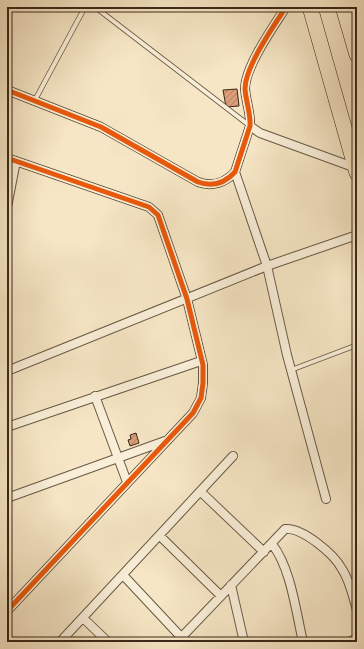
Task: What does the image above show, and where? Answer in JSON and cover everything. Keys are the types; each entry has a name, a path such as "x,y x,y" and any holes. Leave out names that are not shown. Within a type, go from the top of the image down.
{"highway":[{"path":"310,7 356,171"},
{"path":"343,7 357,55"}],"street":[{"path":"7,90 35,100 111,132 204,184 218,183 231,176 234,172 250,126 245,90 248,74 286,7"},
{"path":"250,126 260,133 356,171"},
{"path":"7,158 149,207 158,215 186,299 201,361 204,383 201,398 193,413 7,611"},
{"path":"7,207 16,161"},
{"path":"234,172 267,266 291,370 326,499"},
{"path":"7,370 267,266 357,235"},
{"path":"7,427 201,361"},
{"path":"95,396 127,482"},
{"path":"7,498 167,440"},
{"path":"60,642 233,456"},
{"path":"201,492 264,552"},
{"path":"123,575 180,640 230,585 272,544 285,529 291,528 304,534 315,542 342,568 357,610"},
{"path":"160,536 221,596"},
{"path":"272,544 280,554 303,642"},
{"path":"230,585 244,642"},
{"path":"83,618 108,642"}],"lane":[{"path":"35,100 85,7"},
{"path":"95,7 250,126"},
{"path":"291,370 357,345"},
{"path":"342,642 357,636"}],"building":[{"path":"237,89 239,106 226,107 223,90"},
{"path":"136,433 139,443 130,446 128,440 131,439 130,435"}],"cycle path":[{"path":"7,90 101,127 198,182 208,184 218,183 227,179 235,172 250,126 250,117 245,89 246,80 267,36 286,7"},
{"path":"7,158 149,207 158,215 187,299 203,365 201,398 193,413 7,611"}]}
